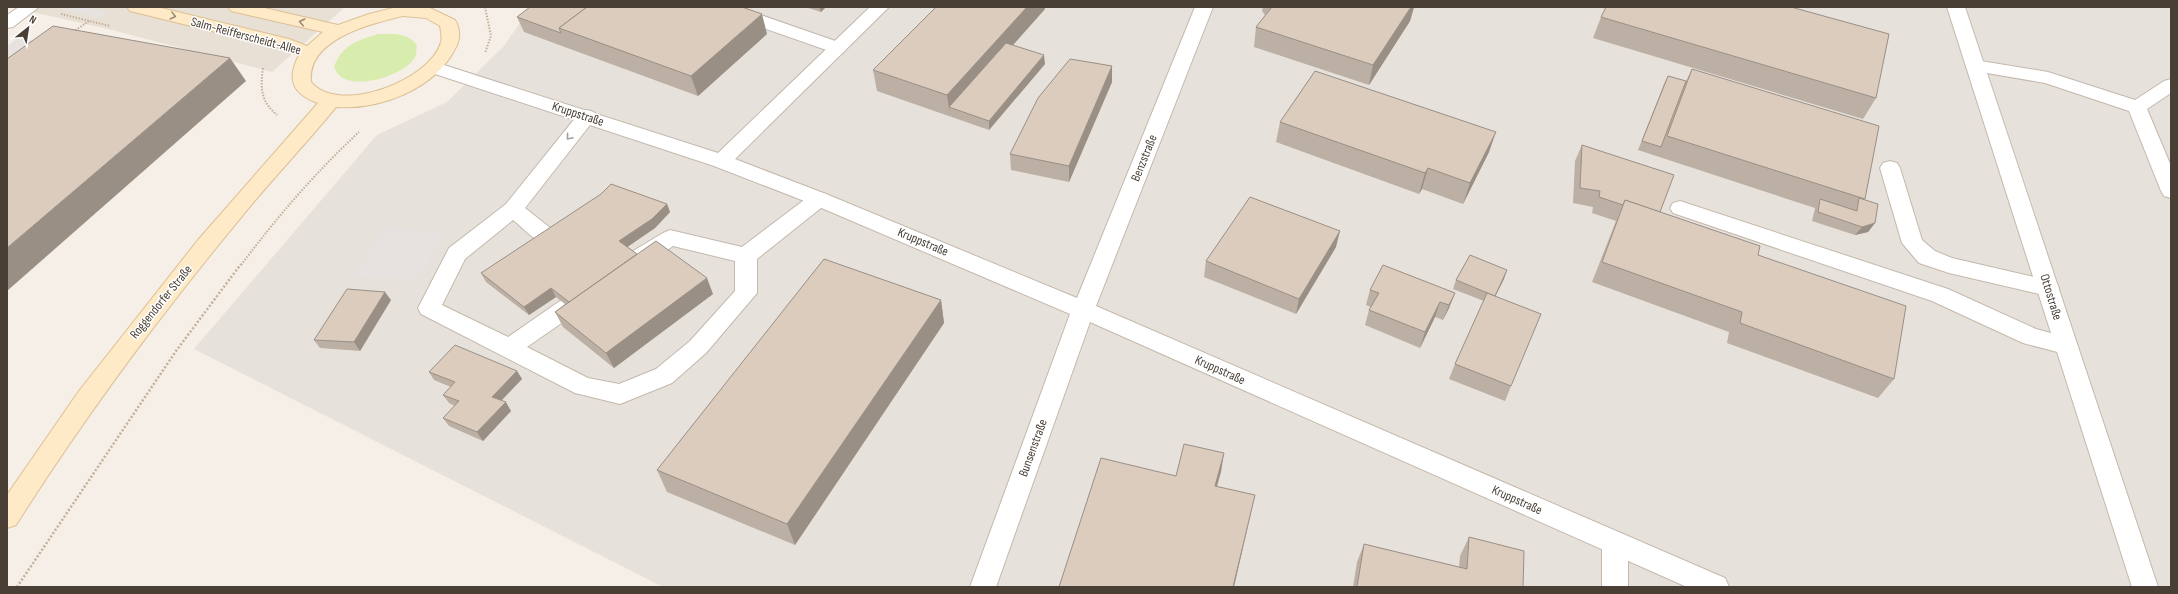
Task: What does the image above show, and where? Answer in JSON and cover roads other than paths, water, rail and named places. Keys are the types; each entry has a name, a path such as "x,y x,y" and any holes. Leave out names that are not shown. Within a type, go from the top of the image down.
{"main road":[{"name":"Salm-Reifferscheidt-Allee","path":"136,7 283,43 310,53"},
{"name":"Salm-Reifferscheidt-Allee","path":"237,7 340,31"},
{"path":"433,10 449,24 450,41 435,68 414,83 388,95 359,101 332,100 312,94 302,83 301,68 310,53 323,41 340,31 370,18 403,11 433,10"},
{"name":"Roggendorfer Straße","path":"7,517 32,477 125,346 237,208 332,100"}],"street":[{"path":"7,23 30,7"},
{"path":"721,7 838,48"},
{"path":"721,161 880,7"},
{"name":"Benzstraße","path":"1083,310 1204,7"},
{"name":"Ottostraße","path":"1956,7 2145,587"},
{"path":"1976,66 2048,78 2137,107 2171,191"},
{"name":"Kruppstraße","path":"435,68 587,116 721,161 819,199 1083,310 1716,587"},
{"path":"2137,107 2171,85"},
{"path":"587,116 552,158 513,209 457,254 429,308 583,386 620,394 664,376 698,347 746,293 746,256"},
{"path":"1890,168 1913,243 1927,257 1950,265 2048,288"},
{"path":"746,256 819,199"},
{"path":"1680,208 1940,295 2031,337 2065,345"},
{"path":"513,209 551,239"},
{"path":"636,260 670,238 746,256"},
{"path":"508,349 568,307"},
{"name":"Bunsenstraße","path":"983,587 1083,310"},
{"path":"1615,543 1615,587"}]}
